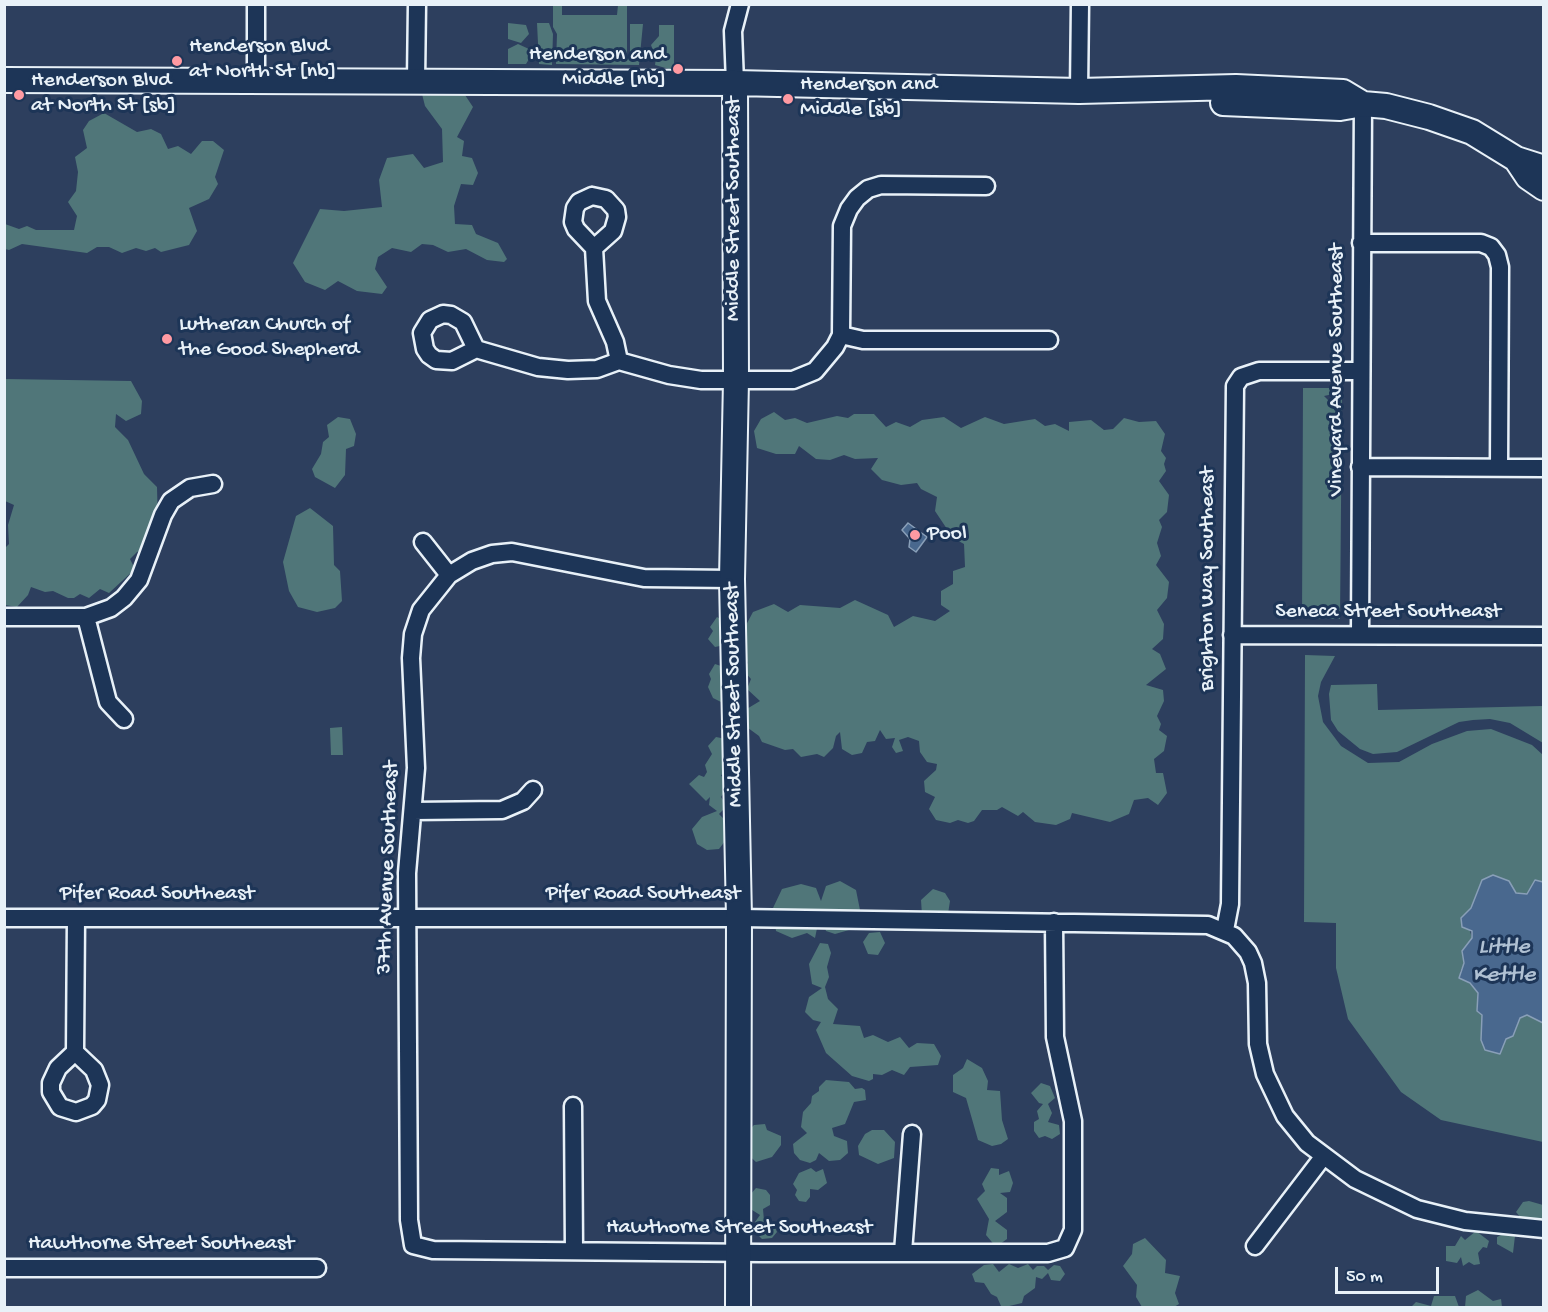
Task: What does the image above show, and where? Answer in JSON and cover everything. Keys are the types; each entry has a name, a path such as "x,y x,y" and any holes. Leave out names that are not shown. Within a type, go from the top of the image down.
{"main road":[{"path":"4,80 735,83 1079,91 1112,97 1340,108 1363,104 1386,106 1429,117 1472,132 1516,159 1544,168"},
{"name":"Middle Street Southeast","path":"735,83 736,380 732,579 739,918 738,1308"},
{"path":"1516,159 1528,177 1544,188"}],"street":[{"path":"256,4 256,81"},
{"path":"416,81 417,4"},
{"path":"735,83 734,31 740,4"},
{"path":"1079,91 1080,4"},
{"name":"Vineyard Avenue Southeast","path":"1360,635 1363,104"},
{"path":"476,350 538,367 568,370 597,369 619,361 680,376 736,380 793,380 815,371 835,347 841,335 842,226 849,209 857,198 868,189 881,185 986,186"},
{"path":"1361,243 1482,243 1491,247 1497,255 1500,267 1499,467"},
{"path":"594,248 597,301 615,342 619,361"},
{"path":"841,335 863,340 1049,340"},
{"name":"Brighton Way Southeast","path":"1225,930 1230,904 1235,386 1241,377 1259,371 1360,371"},
{"path":"1360,467 1544,468"},
{"path":"4,617 86,617 111,608 133,589 146,567 163,515 171,501 190,488 213,484"},
{"path":"423,542 449,575 472,561 512,552 644,579 732,579"},
{"name":"37th Avenue Southeast","path":"413,1245 409,1220 407,873 416,768 411,658 413,634 421,609 449,575"},
{"path":"86,617 108,702 124,719"},
{"name":"Seneca Street Southeast","path":"1232,635 1544,636"},
{"path":"413,810 502,810 523,801 533,790"},
{"name":"Pifer Road Southeast","path":"4,918 739,918 1197,923 1225,930"},
{"path":"75,1052 76,918"},
{"name":"Hawthorne Street Southeast","path":"413,1245 433,1250 738,1252 1048,1253 1065,1248 1073,1230 1073,1121 1055,1037 1054,922"},
{"path":"1225,930 1248,952 1256,973 1258,1044 1269,1088 1294,1129 1323,1157 1375,1191 1417,1209 1465,1221 1544,1228"},
{"path":"573,1106 574,1251"},
{"path":"903,1252 912,1134"},
{"path":"1256,1246 1323,1157"},
{"name":"Hawthorne Street Southeast","path":"4,1268 317,1268"}],"green space":[{"path":"553,5 562,5 562,15 617,15 618,5 627,5 627,58 630,57 630,24 643,24 639,65 556,64 557,34 553,27"},
{"path":"508,23 526,25 529,34 521,43 508,39"},
{"path":"537,23 549,23 553,34 552,65 539,64"},
{"path":"659,25 674,25 674,67 669,69 655,65 656,58 651,45 659,36"},
{"path":"518,44 529,49 529,59 526,64 508,64 508,49"},
{"path":"442,89 463,92 473,107 457,137 464,141 462,156 472,158 478,173 473,185 461,184 454,206 455,224 472,225 476,234 498,243 507,259 504,262 487,260 466,249 448,252 433,245 422,244 411,252 392,248 378,257 375,269 387,287 382,294 357,291 338,281 325,290 305,282 293,263 320,209 344,211 382,207 379,180 387,158 413,154 424,168 443,162 442,129 425,106 422,94"},
{"path":"104,113 137,132 151,129 161,134 168,149 178,146 191,154 202,141 213,141 224,150 215,177 218,184 209,199 189,208 197,231 189,245 161,252 155,248 146,251 136,248 122,253 109,247 97,247 87,253 22,244 9,250 5,249 5,224 19,229 27,226 36,230 74,230 77,216 68,202 76,191 78,172 75,157 87,148 83,130 89,121"},
{"path":"5,379 131,381 142,401 141,414 126,421 116,414 115,427 128,440 144,474 157,487 158,526 150,547 137,552 130,559 135,569 109,593 100,589 89,598 80,594 74,598 68,598 53,591 45,592 31,587 28,595 17,607 5,605 5,548 9,544 8,525 14,505 5,501"},
{"path":"1303,388 1336,388 1333,394 1324,396 1332,404 1335,397 1342,393 1340,619 1302,618"},
{"path":"774,412 785,420 795,418 807,423 837,416 848,418 854,414 874,414 886,427 896,422 910,427 922,420 944,417 961,428 985,417 1004,424 1035,419 1045,426 1055,424 1069,431 1069,422 1091,420 1104,430 1113,429 1124,418 1139,422 1156,421 1165,434 1161,451 1166,458 1164,464 1166,471 1159,481 1169,495 1167,512 1159,520 1162,527 1157,543 1161,556 1156,565 1169,582 1167,598 1157,610 1164,624 1163,639 1152,649 1160,654 1166,669 1146,685 1163,690 1164,701 1157,716 1161,724 1159,730 1167,736 1164,751 1154,759 1156,773 1163,773 1167,793 1158,805 1148,798 1134,800 1129,814 1110,822 1072,813 1070,819 1056,825 1035,822 1023,812 1018,816 1002,807 997,810 982,810 974,821 968,823 958,820 950,823 936,820 929,809 935,797 925,792 924,781 936,770 937,764 927,762 920,752 919,741 908,737 899,740 903,751 896,753 892,747 895,738 886,739 880,730 875,741 867,742 862,753 852,755 842,749 840,732 836,736 833,748 824,757 817,754 801,757 793,749 785,750 762,742 759,736 744,725 745,710 760,701 747,689 751,679 742,669 748,663 743,652 745,627 753,612 774,604 788,612 800,605 840,608 855,600 888,615 894,627 913,616 935,621 950,611 941,605 941,591 953,584 953,571 965,567 964,544 953,538 935,511 937,497 921,489 917,483 901,485 882,480 871,469 878,458 855,459 844,455 830,460 816,459 799,446 795,454 776,454 757,448 754,431 761,419"},
{"path":"338,417 350,419 356,434 354,446 346,449 345,475 335,488 315,477 312,469 321,454 323,442 329,437 327,425"},
{"path":"310,508 333,526 334,565 340,571 342,601 335,608 317,612 298,607 289,591 283,562 296,516"},
{"path":"717,617 724,621 725,645 715,647 708,639 713,631 710,627"},
{"path":"1305,655 1335,656 1321,682 1318,696 1323,722 1341,746 1368,763 1399,762 1432,744 1467,731 1491,729 1532,745 1543,755 1543,890 1527,894 1516,893 1512,888 1482,880 1471,908 1465,914 1472,938 1462,951 1464,963 1460,972 1478,993 1477,1011 1482,1015 1482,1025 1506,1038 1513,1036 1520,1018 1527,1015 1543,1023 1543,1142 1441,1120 1401,1092 1348,1019 1336,968 1336,923 1304,922"},
{"path":"715,664 724,667 731,694 721,702 713,698 708,687 711,679 709,674"},
{"path":"1377,684 1378,710 1543,706 1543,743 1510,723 1490,719 1473,720 1459,722 1397,752 1373,754 1360,749 1338,731 1331,720 1329,694 1331,685"},
{"path":"342,727 343,755 331,755 330,728"},
{"path":"716,737 726,739 732,771 721,775 728,787 721,797 727,806 719,814 728,823 729,836 719,849 707,850 697,844 692,829 702,817 717,811 709,805 710,797 706,801 689,784 699,775 704,777 707,772 705,765 712,754 708,746"},
{"path":"840,881 856,890 860,910 856,928 835,934 826,931 820,914 815,938 807,933 792,938 776,931 773,908 782,889 801,884 816,888 821,901 826,886"},
{"path":"933,889 945,893 950,901 948,914 922,915 921,900"},
{"path":"880,932 885,943 878,955 868,954 863,942 869,933"},
{"path":"820,943 828,944 831,953 827,967 829,977 825,987 828,999 838,1009 833,1024 860,1026 864,1038 873,1035 888,1042 900,1037 909,1048 917,1043 934,1044 941,1056 938,1065 910,1067 904,1075 892,1070 882,1075 873,1074 873,1079 869,1081 852,1076 826,1053 816,1030 821,1022 813,1020 805,1012 809,997 822,988 812,984 809,964"},
{"path":"967,1059 982,1068 988,1081 987,1090 1000,1091 1002,1120 1008,1139 1001,1144 992,1146 978,1140 966,1098 953,1092 953,1075 963,1068"},
{"path":"826,1080 849,1082 855,1089 862,1088 865,1090 866,1100 854,1102 845,1124 832,1128 834,1136 847,1141 848,1153 840,1160 829,1161 819,1153 816,1160 810,1163 800,1160 794,1153 793,1144 807,1133 801,1127 803,1112 811,1103 812,1096 819,1091 819,1087"},
{"path":"1041,1083 1050,1086 1055,1098 1048,1104 1052,1113 1048,1122 1059,1125 1060,1134 1052,1139 1045,1136 1039,1138 1034,1131 1034,1122 1039,1119 1037,1111 1043,1104 1039,1103 1031,1093"},
{"path":"765,1124 767,1130 781,1136 781,1145 772,1157 756,1162 743,1150 743,1136 754,1125"},
{"path":"872,1130 884,1130 895,1142 894,1158 878,1164 859,1155 858,1146 865,1134"},
{"path":"811,1168 816,1172 823,1169 827,1183 818,1190 810,1189 810,1197 806,1202 799,1201 793,1184 799,1173"},
{"path":"991,1168 999,1169 999,1175 1009,1171 1013,1183 1010,1192 1000,1193 1007,1198 1007,1212 995,1221 1007,1230 1007,1239 996,1247 986,1235 989,1219 977,1199 985,1191 982,1184"},
{"path":"756,1188 766,1190 770,1195 770,1205 763,1209 764,1221 773,1223 777,1232 772,1238 762,1239 755,1232 755,1222 760,1215 749,1208 749,1196"},
{"path":"1529,1201 1543,1205 1543,1223 1522,1219 1516,1212 1523,1202"},
{"path":"1476,1231 1489,1241 1487,1248 1483,1247 1478,1253 1480,1264 1474,1265 1469,1262 1463,1266 1461,1257 1457,1263 1446,1261 1446,1246 1455,1246 1461,1236 1465,1240"},
{"path":"1507,1232 1515,1236 1513,1253 1497,1244 1497,1237"},
{"path":"1145,1238 1166,1260 1165,1273 1180,1276 1175,1293 1179,1304 1174,1307 1142,1307 1136,1297 1137,1285 1123,1266 1132,1254 1133,1244"},
{"path":"993,1264 999,1272 1009,1264 1018,1268 1028,1264 1033,1270 1037,1266 1044,1266 1048,1270 1054,1265 1060,1266 1065,1274 1060,1281 1051,1280 1048,1273 1042,1279 1036,1277 1035,1288 1024,1296 1022,1303 1005,1307 1001,1306 997,1297 991,1294 984,1283 975,1282 972,1274 984,1265"},
{"path":"1478,1290 1493,1301 1501,1299 1502,1307 1465,1307 1466,1296"},
{"path":"1434,1296 1455,1296 1459,1307 1411,1307 1416,1302 1431,1306"}],"water":[{"name":"Pool","path":"908,523 927,537 916,552 909,547 910,539 902,530"},
{"name":"Little Kettle","path":"1493,875 1509,881 1516,893 1527,894 1535,880 1543,882 1544,890 1543,1023 1527,1015 1520,1018 1513,1036 1506,1039 1500,1054 1485,1050 1481,1040 1482,1015 1477,1011 1478,993 1470,983 1459,978 1464,963 1462,951 1472,938 1472,931 1462,927 1461,918 1471,908 1482,880"}],"place":[{"name":"Henderson Blvd at North St [nb]","path":"177,61"},
{"name":"Henderson and Middle [nb]","path":"678,69"},
{"name":"Henderson Blvd at North St [sb]","path":"19,95"},
{"name":"Henderson and Middle [sb]","path":"788,99"},
{"name":"Lutheran Church of the Good Shepherd","path":"167,339"},
{"name":"Pool","path":"915,535"}]}
